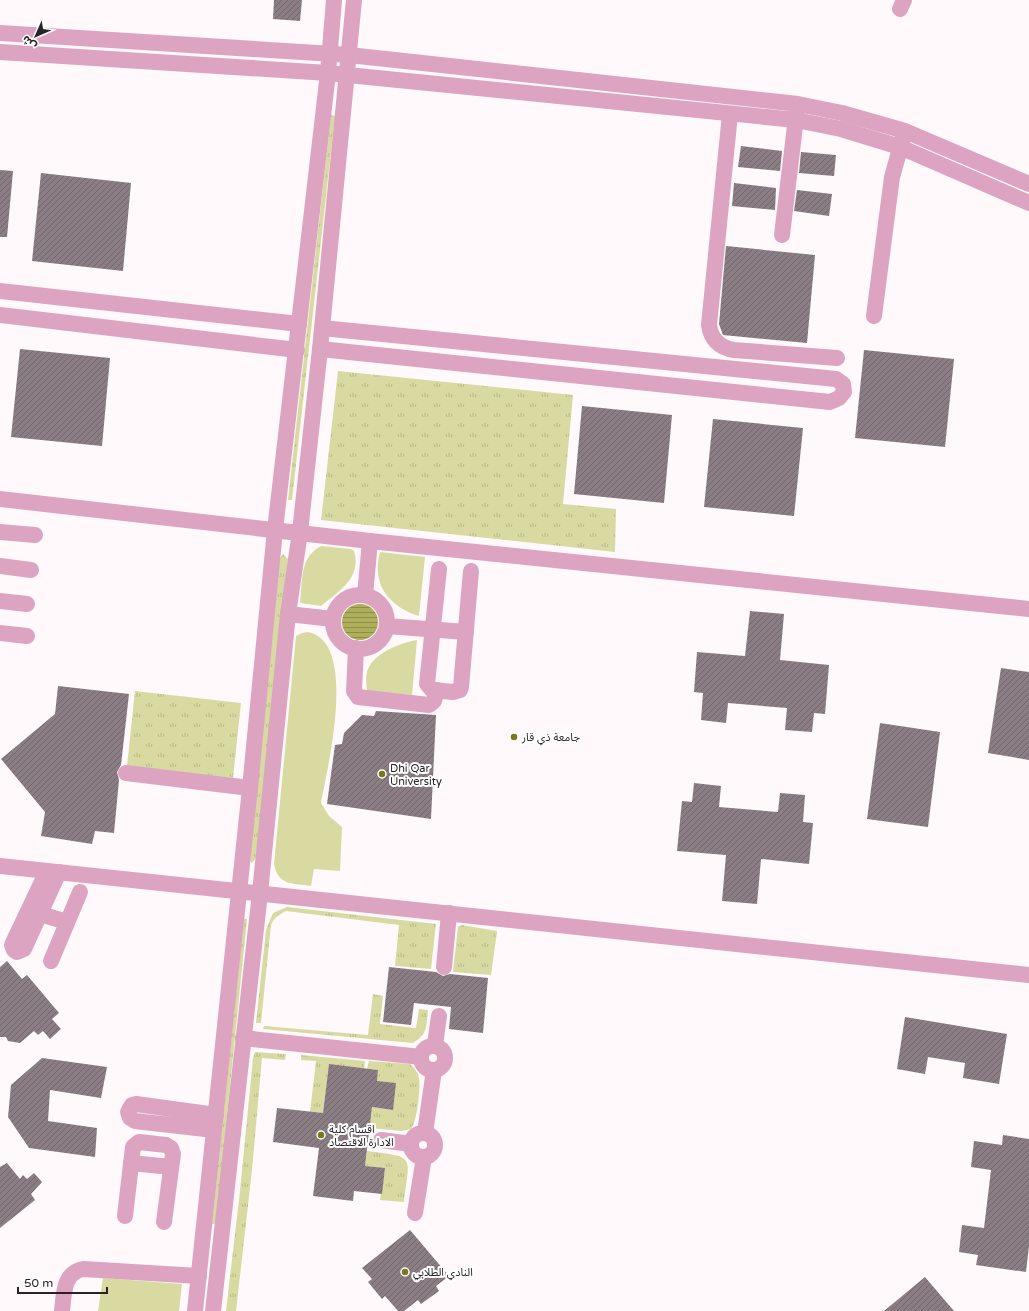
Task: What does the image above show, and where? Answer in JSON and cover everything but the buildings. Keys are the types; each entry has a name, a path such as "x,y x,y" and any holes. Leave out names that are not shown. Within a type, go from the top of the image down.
{"street":[{"path":"195,1311 240,891 276,530 328,73 334,0"},
{"path":"213,1311 242,1038 260,893 288,614 300,532 320,349 354,0"},
{"path":"0,33 349,55 798,104 842,113 905,131 1029,184"},
{"path":"0,52 328,73 796,120 840,129 900,147 1029,203"},
{"path":"782,235 798,104"},
{"path":"730,114 709,325 712,337 721,346 734,350 837,358"},
{"path":"874,316 892,177 905,131"},
{"path":"0,291 299,324"},
{"path":"71,324 73,299"},
{"path":"0,315 297,350"},
{"path":"320,349 830,402 839,398 844,392 843,384 836,378 322,328"},
{"path":"535,349 535,371"},
{"path":"646,383 647,360"},
{"path":"767,396 770,372"},
{"path":"0,500 300,532 370,541 1029,609"},
{"path":"0,532 35,535"},
{"path":"364,595 370,541"},
{"path":"0,566 31,570"},
{"path":"439,569 427,684 430,689 457,692 461,687 471,571"},
{"path":"356,595 364,595 379,603 387,617 387,626 384,634 373,646 356,648 342,641 334,627 333,619 336,610 347,598 356,595"},
{"path":"0,601 27,604"},
{"path":"288,614 333,619"},
{"path":"387,626 466,632"},
{"path":"0,633 27,636"},
{"path":"356,648 354,691 358,697 429,705 434,701 437,690"},
{"path":"126,773 250,788"},
{"path":"0,866 1029,974"},
{"path":"53,871 40,914 24,949 20,952 14,950 12,944 53,871"},
{"path":"51,961 80,892"},
{"path":"444,967 449,913"},
{"path":"40,914 67,922"},
{"path":"435,1045 439,1016"},
{"path":"242,1038 421,1057"},
{"path":"435,1045 440,1047 446,1058 444,1064 440,1068 434,1070 427,1068 422,1064 421,1057 423,1050 428,1046 435,1045"},
{"path":"425,1133 434,1070"},
{"path":"136,1104 215,1122 167,1124 135,1121 128,1115 129,1108 136,1104"},
{"path":"164,1145 167,1124"},
{"path":"425,1133 430,1135 436,1146 430,1156 417,1156 412,1151 411,1144 413,1138 418,1134 425,1133"},
{"path":"381,1140 411,1144"},
{"path":"125,1216 133,1147 136,1143 164,1145 169,1146 172,1151 164,1222"},
{"path":"415,1213 424,1157"},
{"path":"131,1163 171,1167"},
{"path":"204,1232 222,1233"},
{"path":"62,1311 66,1283 69,1276 75,1271 83,1269 199,1276"}],"green space":[{"path":"331,115 335,116 292,500 288,500"},
{"path":"338,371 573,395 563,504 616,509 615,552 321,520"},
{"path":"321,546 351,549 354,551 356,560 355,569 347,583 321,606 300,603 305,563 314,551"},
{"path":"380,552 425,557 419,616 399,607 385,593 380,584 378,574"},
{"path":"283,554 288,559 256,858 252,863 250,861 280,558"},
{"path":"308,632 323,641 332,658 336,682 336,708 329,763 321,803 329,816 342,827 340,871 314,869 311,886 292,884 283,880 276,871 274,864 296,636"},
{"path":"417,640 412,695 367,691 367,673 373,661 378,656 390,649 404,643"},
{"path":"135,691 241,703 233,778 127,766"},
{"path":"287,907 436,924 431,969 395,966 399,925 286,911 277,916 271,925 261,1023 256,1023 266,930 273,913"},
{"path":"244,919 247,919 216,1224 212,1224"},
{"path":"462,925 497,931 491,975 453,972 458,927"},
{"path":"373,994 383,996 380,1024 416,1028 419,1009 428,1010 424,1033 418,1040 413,1043 263,1029 264,1026 368,1035"},
{"path":"255,1052 286,1054 285,1060 262,1058 252,1170 236,1311 226,1311 253,1058"},
{"path":"301,1055 365,1061 364,1069 329,1065 323,1113 310,1112 316,1061 301,1060"},
{"path":"369,1061 410,1064 417,1072 419,1096 417,1112 411,1129 402,1131 369,1128 372,1107 393,1110 377,1081 378,1070 367,1069"},
{"path":"367,1151 402,1157 406,1161 408,1175 404,1202 380,1200 385,1169 365,1166"},
{"path":"103,1278 182,1284 179,1311 98,1311"}],"shaded area":[{"path":"360,604 370,607 375,612 378,622 375,632 370,637 360,640 350,637 345,632 342,622 345,612 350,607"}],"place":[{"name":"جامعة ذي قار","path":"514,737"},
{"name":"Dhi Qar University","path":"382,774"},
{"name":"اقسام كلية الادارة الاقتصاد","path":"321,1135"},
{"name":"النادي الطلابي","path":"405,1272"}]}
